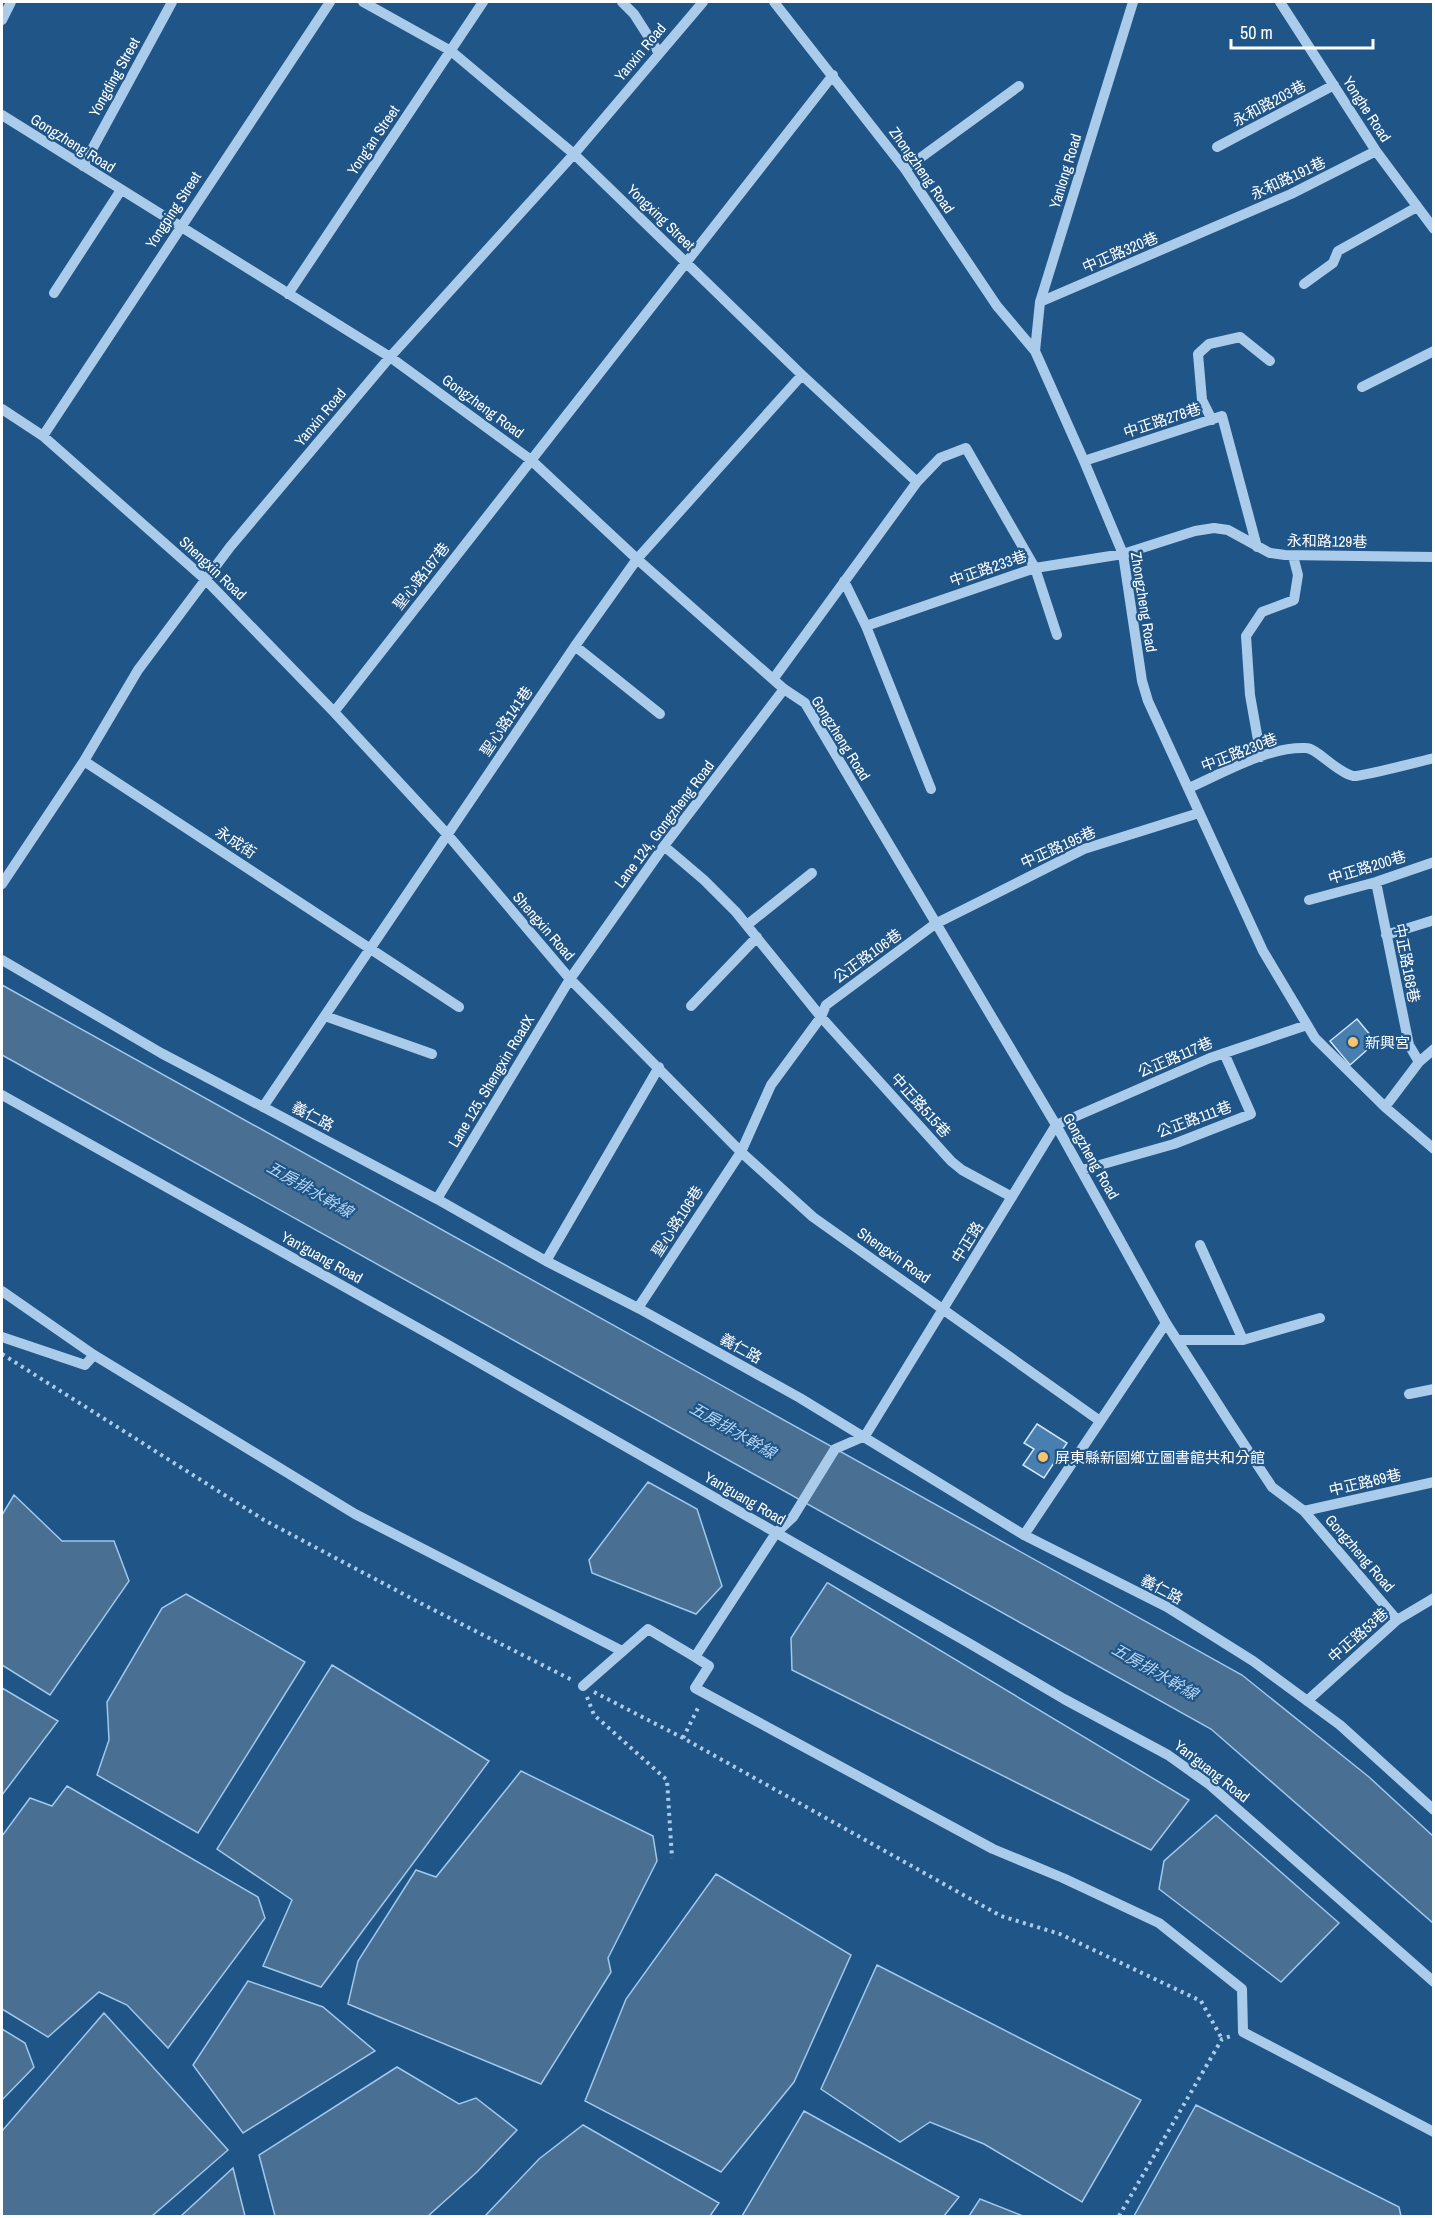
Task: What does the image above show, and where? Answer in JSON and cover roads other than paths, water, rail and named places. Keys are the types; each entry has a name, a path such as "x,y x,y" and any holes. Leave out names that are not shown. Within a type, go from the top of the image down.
{"street":[{"path":"2,20 11,2"},
{"name":"Yongding Street","path":"83,166 172,2"},
{"name":"Yongping Street","path":"43,436 330,2"},
{"name":"Yongxing Street","path":"363,2 451,51 574,154 802,375 917,482"},
{"name":"Yong'an Street","path":"288,294 483,2"},
{"path":"622,2 634,14 659,53"},
{"name":"Yanxin Road","path":"2,884 84,761 138,670 230,547 390,357 574,154 702,2"},
{"name":"Zhongzheng Road","path":"774,2 905,169 997,306 1035,351 1123,554 1142,681 1148,701 1263,951 1315,1038 1384,1107 1434,1149"},
{"name":"Yanlong Road","path":"1035,351 1040,302 1132,2"},
{"name":"Yonghe Road","path":"1280,2 1376,151 1434,230"},
{"name":"聖心路167巷","path":"334,711 688,263 833,75"},
{"name":"永和路203巷","path":"1217,147 1334,85"},
{"path":"905,169 1019,86"},
{"name":"Gongzheng Road","path":"2,115 390,357 531,460 637,560 784,689 805,703 1056,1125 1166,1323 1272,1487 1304,1511 1397,1620"},
{"name":"永和路191巷","path":"1211,229 1291,195 1376,151"},
{"path":"54,293 121,190"},
{"path":"1304,284 1333,263 1338,251 1417,207"},
{"name":"中正路320巷","path":"1040,302 1211,229"},
{"path":"1212,420 1203,400 1198,354 1209,344 1240,337 1270,361"},
{"path":"1362,387 1434,351"},
{"name":"聖心路141巷","path":"262,1107 575,646 637,560 802,375"},
{"name":"Shengxin Road","path":"2,409 43,436 206,580 334,711 447,834 570,979 741,1152 813,1217 1100,1421"},
{"name":"中正路278巷","path":"1084,461 1222,416 1257,547"},
{"path":"774,678 917,482 940,458 966,448 1035,568 1057,635"},
{"name":"永和路129巷","path":"1123,554 1195,531 1214,528 1228,530 1270,553 1293,556 1434,557"},
{"name":"中正路233巷","path":"866,626 1035,568 1123,554"},
{"path":"1261,757 1250,695 1246,636 1262,612 1294,600 1298,575 1293,556"},
{"path":"844,581 866,626 931,789"},
{"path":"575,646 660,714"},
{"name":"Lane 124, Gongzheng Road","path":"570,979 664,846 784,689"},
{"name":"中正路230巷","path":"1189,788 1261,757 1294,747 1310,748 1333,767 1354,776 1434,758"},
{"name":"永成街","path":"84,761 459,1007"},
{"name":"中正路195巷","path":"935,924 1084,849 1199,813"},
{"name":"中正路515巷","path":"664,846 704,880 747,925 821,1017 951,1161 962,1170 1012,1197"},
{"name":"中正路200巷","path":"1309,900 1376,882 1434,862"},
{"path":"747,925 812,873"},
{"name":"中正路168巷","path":"1376,882 1409,1045 1419,1062"},
{"path":"1386,935 1434,920"},
{"name":"公正路106巷","path":"741,1152 771,1085 821,1017 826,1005 935,924"},
{"path":"691,1006 757,938"},
{"name":"義仁路","path":"2,960 161,1053 437,1199 546,1261 638,1308 865,1436 1024,1534 1167,1607 1253,1661 1340,1725 1434,1809"},
{"name":"Lane 125, Shengxin RoadX","path":"437,1199 570,979"},
{"path":"325,1016 432,1054"},
{"name":"公正路117巷","path":"1056,1125 1224,1053 1307,1025"},
{"path":"1384,1107 1419,1062 1434,1049"},
{"name":"公正路111巷","path":"1082,1170 1174,1144 1251,1114 1224,1053"},
{"path":"546,1261 659,1067"},
{"name":"Yan'guang Road","path":"2,1095 443,1342 967,1642 1064,1700 1168,1755 1210,1785 1434,1982"},
{"name":"中正路","path":"865,1436 1056,1125"},
{"name":"聖心路106巷","path":"638,1308 741,1152"},
{"path":"1200,1245 1243,1340"},
{"path":"2,1292 94,1355 355,1514 622,1652"},
{"path":"1177,1340 1243,1340 1320,1318"},
{"path":"1024,1534 1166,1323"},
{"path":"2,1337 85,1365 94,1355"},
{"path":"1409,1394 1434,1389"},
{"path":"695,1657 776,1533 793,1517 835,1449 865,1436"},
{"name":"中正路69巷","path":"1304,1511 1434,1482"},
{"name":"中正路53巷","path":"1307,1701 1397,1620 1434,1598"},
{"path":"583,1686 648,1629 709,1666 695,1688 993,1850 1063,1878 1159,1923 1242,1989 1243,2032 1434,2132"}],"water":[{"name":"五房排水幹線","path":"2,985 1242,1675 1369,1777 1433,1836 1433,1923 1211,1729 2,1055"},
{"path":"648,1482 697,1509 722,1586 696,1614 592,1573 589,1560"},
{"path":"14,1495 62,1541 114,1541 129,1581 50,1695 2,1665 2,1515"},
{"path":"827,1583 1189,1800 1151,1850 792,1670 791,1638"},
{"path":"186,1594 305,1662 198,1833 97,1775 109,1740 107,1702 162,1608"},
{"path":"332,1665 489,1761 321,1987 263,1966 292,1900 217,1849"},
{"path":"2,1688 58,1721 2,1795"},
{"path":"521,1771 653,1836 657,1861 608,1958 611,1972 541,2084 348,2004 358,1961 416,1870 436,1877"},
{"path":"67,1786 258,1897 265,1918 168,2048 127,2005 99,1992 48,2037 2,2009 2,1836 30,1798 52,1806"},
{"path":"1216,1815 1339,1923 1281,1982 1159,1889 1164,1861"},
{"path":"716,1874 851,1955 794,2082 721,2172 585,2101 626,1999"},
{"path":"877,1965 1141,2100 1082,2202 984,2144 930,2122 900,2142 821,2089"},
{"path":"248,1981 323,2007 375,2051 243,2133 193,2065"},
{"path":"104,2013 228,2150 152,2216 2,2216 2,2131"},
{"path":"2,2029 25,2043 34,2067 2,2100"},
{"path":"397,2067 459,2104 476,2098 517,2130 477,2172 428,2216 275,2216 259,2155"},
{"path":"1196,2105 1399,2207 1401,2216 1134,2216"},
{"path":"804,2111 959,2197 944,2216 742,2216"},
{"path":"583,2125 719,2203 710,2216 485,2216 539,2159"},
{"path":"233,2168 245,2216 181,2216"},
{"path":"980,2199 1023,2216 969,2216"}],"place":[{"name":"新興宮","path":"1353,1042"},
{"name":"屏東縣新園鄉立圖書館共和分館","path":"1043,1457"}]}
